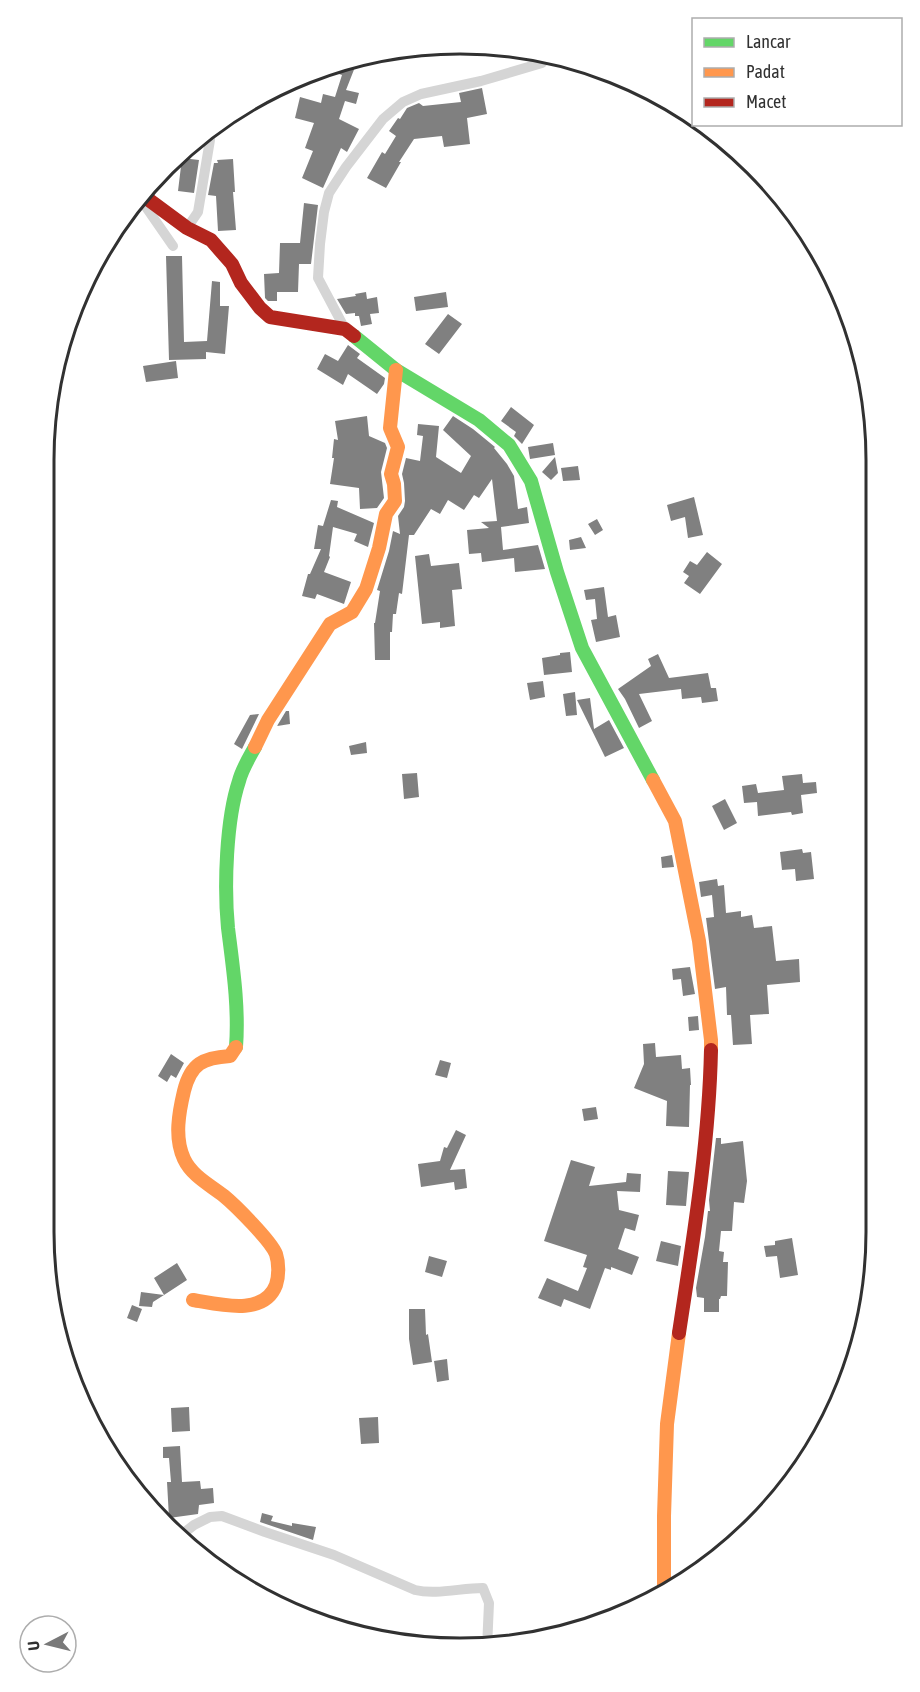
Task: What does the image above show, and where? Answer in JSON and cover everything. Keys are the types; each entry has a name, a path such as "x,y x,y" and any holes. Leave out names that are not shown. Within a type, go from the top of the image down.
{"street":[{"path":"543,63 481,81 421,94 403,102 383,119 329,192 324,212 318,278 345,329 396,370 479,420 509,445 531,481 582,648 675,821 699,941 711,1040 710,1087 667,1424 664,1583"},
{"path":"187,228 198,212 210,140"},
{"path":"148,201 187,228 211,240 232,264 260,308 270,317 345,329"},
{"path":"145,204 173,246"},
{"path":"193,1299 239,1306 256,1305 266,1301 275,1288 279,1270 275,1251 238,1208 193,1172 183,1156 178,1125 187,1076 196,1064 207,1059 230,1056 236,1049 235,980 228,925 227,861 232,812 239,780 268,720 330,624 352,612 366,589 379,548 386,514 395,501 391,474 399,447 390,428 396,370"},
{"path":"186,1531 210,1517 222,1516 334,1555 415,1590 425,1592 483,1588 489,1603 487,1637"}],"building":[{"path":"355,68 346,90 359,93 356,104 345,101 339,119 359,129 347,152 341,148 323,188 302,178 313,151 305,148 314,123 295,118 300,97 321,103 323,94 335,97 342,75 339,74"},
{"path":"482,88 487,114 467,118 470,144 444,147 442,136 414,139 386,188 367,178 382,152 385,154 396,136 389,131 407,108 419,103 423,106 461,102 459,93"},
{"path":"188,159 199,160 194,193 178,191 181,165"},
{"path":"233,159 236,230 218,231 216,196 208,195 214,163 218,163 217,160"},
{"path":"304,203 318,205 311,264 299,264 298,292 277,292 277,301 268,301 265,298 264,274 279,273 280,243 300,243"},
{"path":"166,256 182,256 184,342 207,341 212,281 220,282 220,306 229,306 225,354 206,352 206,359 169,360"},
{"path":"366,292 367,299 377,297 379,313 370,314 372,324 361,326 359,316 355,316 355,313 346,314 337,299"},
{"path":"446,292 448,307 416,311 414,297"},
{"path":"448,314 462,324 439,354 425,344"},
{"path":"348,345 360,354 357,358 385,378 377,394 348,374 343,385 317,369 325,354 338,361"},
{"path":"176,361 178,378 146,382 143,366"},
{"path":"511,407 534,425 522,444 514,436 516,432 501,421"},
{"path":"367,416 369,436 385,443 387,448 381,472 384,498 377,508 360,509 359,488 330,484 334,439 338,440 335,421"},
{"path":"453,416 495,447 514,476 518,509 527,507 529,523 501,527 503,550 538,545 545,569 515,572 514,558 482,562 481,553 469,554 467,530 489,528 481,522 497,521 492,479 479,498 474,495 464,510 448,500 440,514 431,509 414,535 409,535 402,594 399,593 396,614 393,614 392,632 390,632 390,660 375,660 374,623 380,591 377,590 393,531 400,534 398,516 405,501 402,474 406,458 420,461 423,436 417,435 418,424 439,426 436,457 461,473 471,456 443,430"},
{"path":"553,443 555,455 530,459 528,447"},
{"path":"555,457 558,473 551,480 542,472"},
{"path":"578,466 580,480 563,481 561,468"},
{"path":"694,497 703,535 688,538 685,517 671,521 667,505"},
{"path":"331,500 338,501 337,507 374,523 368,547 354,541 357,534 333,527 330,557 324,572 351,582 344,604 317,594 315,599 302,596 308,574 321,549 314,549 318,525 323,526"},
{"path":"597,519 603,530 595,535 588,524"},
{"path":"581,537 586,548 570,550 569,540"},
{"path":"707,552 722,564 700,594 684,583 689,576 683,572 690,561 697,565"},
{"path":"429,554 431,566 459,563 462,589 452,590 455,626 440,628 440,622 422,624 415,556"},
{"path":"604,587 608,617 616,615 620,637 596,642 591,620 597,619 595,599 586,600 584,590"},
{"path":"570,652 572,672 544,675 542,658"},
{"path":"658,654 669,678 708,673 711,688 716,688 718,701 702,703 701,697 682,699 681,689 639,694 652,721 639,728 618,689 651,666 648,659"},
{"path":"543,681 545,697 530,700 527,683"},
{"path":"575,692 577,715 566,716 563,694"},
{"path":"590,698 594,729 609,720 624,748 605,757 577,700"},
{"path":"286,711 289,711 290,724 277,726"},
{"path":"259,714 242,749 234,744 250,715"},
{"path":"366,742 367,753 351,755 349,746"},
{"path":"417,773 419,797 404,799 402,774"},
{"path":"802,774 803,783 816,782 817,793 801,795 803,813 758,816 757,802 744,803 742,786 756,784 758,793 784,790 782,776"},
{"path":"725,799 737,823 724,830 712,806"},
{"path":"802,849 803,853 811,852 814,879 796,881 795,869 782,870 780,852"},
{"path":"672,855 674,867 662,868 661,857"},
{"path":"717,879 718,886 724,885 726,913 741,911 741,917 752,915 754,928 772,926 776,961 799,959 800,982 767,985 769,1014 750,1015 752,1044 733,1045 731,1015 727,1015 726,987 715,989 706,918 714,917 712,895 701,897 699,882"},
{"path":"690,967 695,994 683,996 681,979 673,980 672,969"},
{"path":"698,1016 699,1030 689,1031 688,1017"},
{"path":"655,1043 656,1057 681,1055 682,1069 690,1068 689,1127 666,1126 667,1101 634,1088 644,1064 643,1044"},
{"path":"171,1054 184,1063 176,1078 171,1075 167,1082 158,1076"},
{"path":"440,1060 451,1063 447,1078 435,1075"},
{"path":"596,1107 598,1119 584,1121 582,1109"},
{"path":"456,1130 466,1135 450,1170 465,1169 467,1188 455,1190 454,1182 421,1187 418,1164 440,1161 444,1147 447,1148"},
{"path":"716,1138 721,1138 721,1144 743,1141 747,1181 744,1203 734,1202 732,1231 721,1231 719,1251 724,1252 723,1262 728,1262 727,1296 721,1296 719,1299 719,1312 704,1312 704,1298 697,1297 696,1288 708,1211 710,1211 709,1200"},
{"path":"571,1160 595,1167 589,1186 626,1182 627,1173 641,1174 640,1192 617,1191 619,1210 639,1215 635,1231 625,1228 618,1249 639,1257 632,1275 611,1267 611,1270 605,1268 590,1309 564,1299 561,1307 538,1298 547,1278 578,1291 587,1268 583,1267 587,1255 544,1241"},
{"path":"668,1171 689,1172 686,1206 666,1205"},
{"path":"792,1238 798,1275 780,1278 777,1256 766,1257 764,1246 775,1245 775,1241"},
{"path":"661,1241 681,1246 678,1266 656,1261"},
{"path":"429,1256 447,1261 442,1277 425,1272"},
{"path":"177,1263 187,1280 164,1295 154,1278"},
{"path":"141,1292 164,1295 153,1302 152,1307 139,1306"},
{"path":"132,1305 142,1309 137,1322 127,1318"},
{"path":"409,1309 425,1309 426,1335 428,1334 432,1362 413,1365 409,1339"},
{"path":"447,1359 449,1380 437,1382 434,1361"},
{"path":"189,1407 190,1431 172,1432 171,1408"},
{"path":"378,1417 379,1443 361,1444 359,1418"},
{"path":"180,1446 182,1482 200,1481 201,1489 213,1488 214,1503 199,1505 198,1514 172,1518 169,1515 167,1482 171,1482 169,1458 163,1458 163,1447"},
{"path":"262,1513 273,1516 271,1521 292,1526 292,1523 316,1527 313,1540 260,1522"}],"traffic: fast":[{"path":"354,336 396,370 479,420 509,445 531,481 582,648 653,780"},
{"path":"236,1047 236,1002 227,912 227,854 235,797 242,772 255,747"}],"traffic: slow":[{"path":"255,747 268,720 330,624 352,612 366,589 379,548 386,514 395,501 391,474 398,447 390,428 396,370"},
{"path":"653,780 675,821 699,941 711,1050"},
{"path":"193,1300 227,1305 251,1305 270,1295 278,1278 278,1261 273,1248 236,1207 187,1165 179,1142 180,1108 190,1074 205,1061 230,1056 236,1047"},
{"path":"664,1583 667,1424 679,1333"}],"traffic: jam":[{"path":"149,200 187,228 211,240 232,264 241,283 260,308 270,317 345,329 354,336"},
{"path":"679,1333 704,1157 711,1050"}]}
